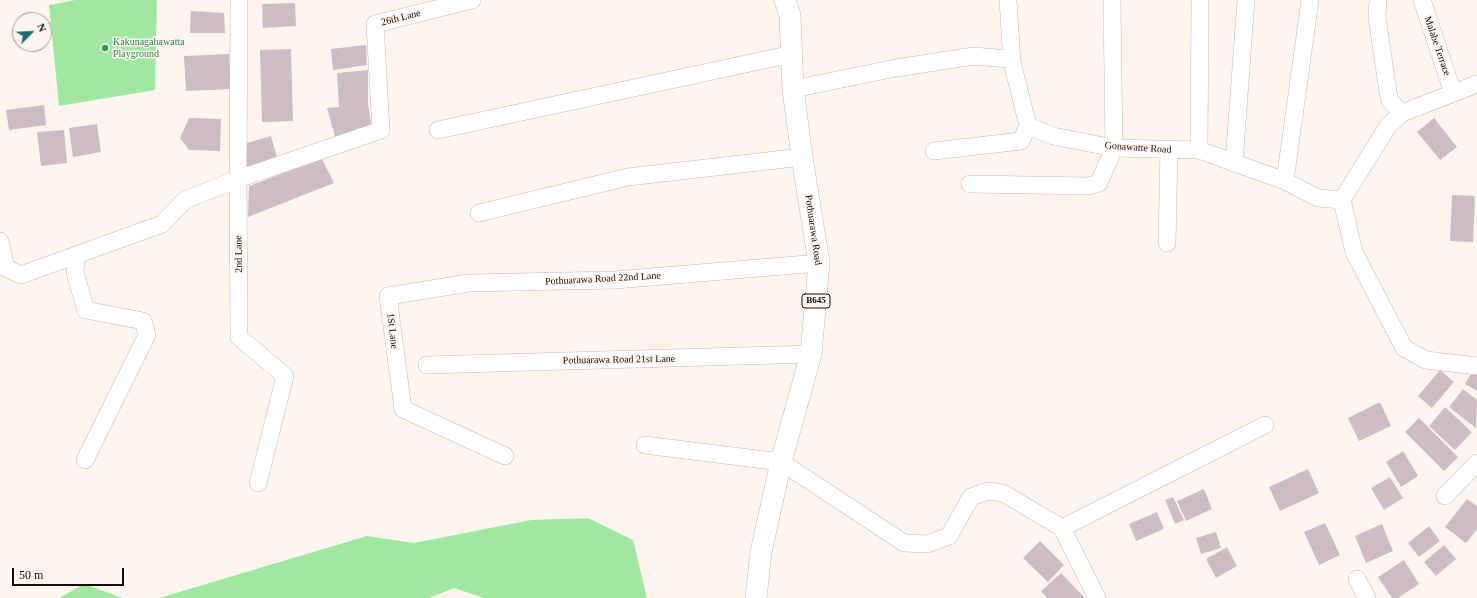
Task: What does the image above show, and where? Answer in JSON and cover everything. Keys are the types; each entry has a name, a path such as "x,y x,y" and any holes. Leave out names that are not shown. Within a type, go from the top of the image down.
{"main road":[{"name":"Pothuarawa Road","path":"756,598 761,552 781,462 811,354 820,263 802,157 793,90 790,15 785,0"}],"street":[{"name":"2nd Lane","path":"239,0 238,179 240,337 285,376 258,483"},
{"name":"26th Lane","path":"238,179 381,130 375,24 472,0"},
{"path":"934,151 1021,141 1028,126 1012,62 1008,0"},
{"path":"970,184 1088,186 1099,183 1114,148 1112,0"},
{"path":"1199,150 1200,0"},
{"path":"1234,163 1246,0"},
{"path":"1285,181 1310,0"},
{"path":"1378,0 1377,17 1388,92 1390,101 1402,113"},
{"name":"Malabe Terrace","path":"1422,0 1453,93"},
{"path":"438,130 792,54"},
{"path":"793,90 896,68 974,56 1008,59 1012,62"},
{"path":"1477,84 1402,113 1388,126 1342,200 1354,252 1404,348 1426,360 1477,366"},
{"name":"Gonawatte Road","path":"1028,126 1053,136 1114,148 1199,150 1285,181 1318,198 1342,200"},
{"path":"1167,242 1169,150"},
{"path":"479,213 628,177 802,157"},
{"path":"0,241 6,268 21,275 162,224 184,200 238,179"},
{"path":"76,255 75,273 86,310 143,321 147,335 85,460"},
{"name":"Pothuarawa Road 22nd Lane","path":"388,296 469,283 615,280 820,263"},
{"name":"1St Lane","path":"388,296 402,409 505,456"},
{"name":"Pothuarawa Road 21st Lane","path":"426,365 811,354"},
{"path":"1062,528 1265,425"},
{"path":"645,445 781,462 904,543 927,544 949,536 971,497 988,491 1003,493 1062,528 1097,598"},
{"path":"1445,496 1477,463"},
{"path":"1357,579 1367,598"}],"green space":[{"name":"Kakunagahawatta Playground","path":"75,0 157,0 155,90 59,106 52,35 52,12 50,12 49,5"},
{"path":"588,518 633,540 647,598 484,598 454,588 429,598 159,598 367,536 414,543 531,520"},
{"path":"84,584 123,598 59,598"}],"building":[{"path":"295,3 296,26 263,28 262,4"},
{"path":"191,11 224,13 225,33 190,33"},
{"path":"366,45 367,65 333,70 331,49"},
{"path":"291,49 293,121 262,122 260,50"},
{"path":"229,54 231,89 186,91 184,56"},
{"path":"368,70 368,104 372,130 337,144 327,108 339,107 337,73"},
{"path":"44,105 46,125 9,130 6,110"},
{"path":"189,118 221,119 220,151 189,150 180,138"},
{"path":"1434,118 1457,147 1440,160 1417,132"},
{"path":"97,124 101,152 73,157 69,128"},
{"path":"64,130 67,163 41,166 37,132"},
{"path":"271,136 278,161 247,171 247,143"},
{"path":"322,159 334,183 248,217 249,186"},
{"path":"1452,195 1475,196 1473,242 1450,241"},
{"path":"1474,369 1477,371 1477,391 1465,384"},
{"path":"1440,370 1454,382 1432,408 1418,396"},
{"path":"1463,389 1477,400 1476,428 1449,407"},
{"path":"1380,402 1391,426 1359,441 1348,418"},
{"path":"1445,407 1472,432 1455,450 1429,426"},
{"path":"1419,418 1458,457 1444,471 1405,432"},
{"path":"1403,451 1418,476 1401,487 1386,462"},
{"path":"1308,469 1319,493 1280,511 1269,487"},
{"path":"1390,477 1403,498 1384,510 1371,488"},
{"path":"1204,489 1212,509 1186,521 1177,501"},
{"path":"1173,497 1184,520 1175,524 1165,500"},
{"path":"1467,499 1477,506 1477,529 1466,543 1445,527"},
{"path":"1157,512 1164,529 1136,541 1129,524"},
{"path":"1325,523 1340,555 1319,565 1304,532"},
{"path":"1382,524 1393,551 1366,563 1355,536"},
{"path":"1429,526 1440,541 1419,557 1408,543"},
{"path":"1216,532 1221,548 1201,554 1196,538"},
{"path":"1040,541 1064,565 1048,582 1023,558"},
{"path":"1444,545 1456,559 1436,576 1424,562"},
{"path":"1227,547 1237,566 1216,578 1206,559"},
{"path":"1404,560 1419,584 1398,598 1392,598 1378,577"},
{"path":"1061,573 1085,598 1047,598 1041,591"}],"place":[{"name":"Kakunagahawatta Playground","path":"105,48"}]}
